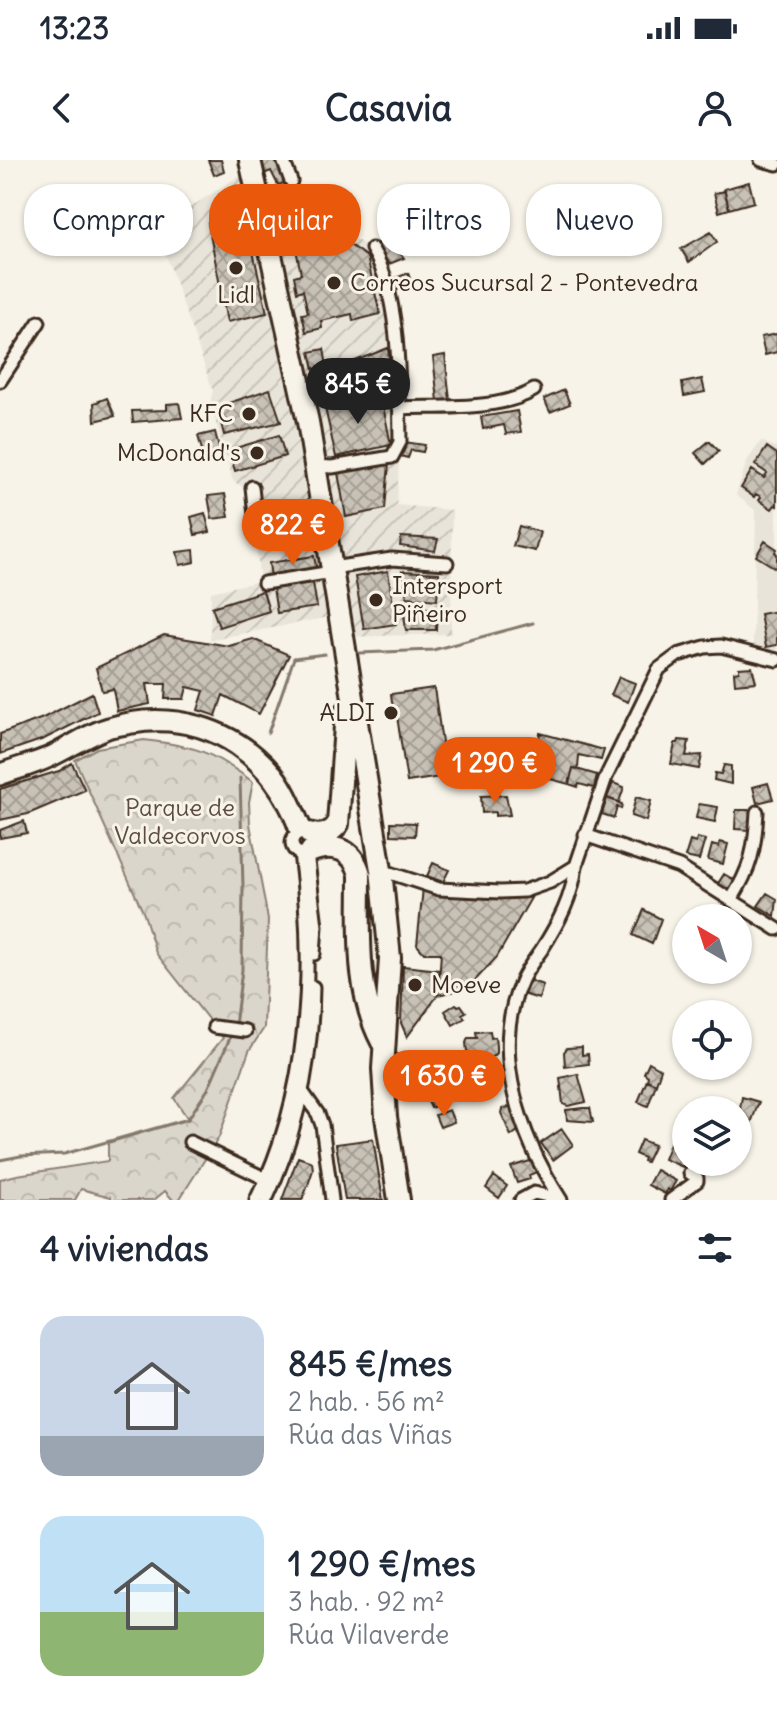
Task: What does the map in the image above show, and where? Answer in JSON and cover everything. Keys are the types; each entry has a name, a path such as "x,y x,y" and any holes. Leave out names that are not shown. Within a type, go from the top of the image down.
{"highway":[{"path":"253,161 308,422 381,870 390,958 383,1069 386,1117 399,1200"},
{"path":"305,843 316,835 331,832 338,824 345,753 347,664"},
{"path":"305,843 336,847 351,855 358,866 362,974 370,1014 384,1046"}],"street":[{"path":"283,160 291,181"},
{"path":"761,160 777,164"},
{"path":"315,466 332,467 392,457 400,442 394,316 381,263 372,249"},
{"path":"0,381 39,322"},
{"path":"399,408 503,402 523,397 534,390"},
{"path":"252,487 257,534"},
{"path":"264,583 392,559 447,563"},
{"path":"560,1199 520,1118 513,1092 509,1045 513,1009 522,980 565,910 585,835 606,777 659,669 678,655 705,647 721,646 777,660"},
{"path":"0,770 46,754 109,723 146,716 175,717 207,724 248,747 276,771 290,793 305,843 316,926 312,1022 301,1090 284,1158 266,1200"},
{"path":"0,779 49,762 109,731 148,725 176,725 225,740 245,754 283,799 305,843 307,925 304,1020 289,1110 256,1200"},
{"path":"731,900 746,876 755,851 757,812"},
{"path":"585,835 671,863 776,927"},
{"path":"381,870 439,889 500,892 524,891 550,882 576,866"},
{"path":"214,1027 245,1031"},
{"path":"301,1090 322,1125 332,1200"},
{"path":"190,1142 266,1179"},
{"path":"671,1200 697,1181 694,1176"},
{"path":"521,1200 534,1193 560,1199"}],"shaded area":[{"path":"251,168 262,184 226,184"},
{"path":"209,195 209,256 361,256 361,243 372,249 388,290 400,442 397,505 452,510 451,634 343,637 339,615 210,640 211,592 260,581 249,491 233,481 210,402 213,391 166,256 193,256 193,206"},
{"path":"761,441 777,448 777,654 755,649 753,643 756,511 736,495 747,461"}],"green space":[{"name":"Parque de Valdecorvos","path":"144,740 202,752 226,763 253,782 249,802 250,824 268,919 264,1028 249,1051 219,1137 179,1200 173,1200 165,1191 154,1200 111,1200 111,1197 81,1189 75,1200 0,1200 0,1179 108,1161 108,1143 188,1119 174,1098 223,1038 156,953 144,914 75,760 97,748"}],"building":[{"path":"208,160 221,160 224,171 214,175"},
{"path":"263,160 280,160 288,182 278,184 271,171 259,176 256,164"},
{"path":"749,182 754,202 729,209 724,189"},
{"path":"725,191 729,209 719,212 714,193"},
{"path":"711,232 717,242 689,262 681,249"},
{"name":"Correos Sucursal 2 - Pontevedra","path":"361,253 367,257 380,314 353,321 352,314 321,321 322,328 306,332 302,314 308,313 303,290 297,292 294,276 301,274 297,256 361,256"},
{"name":"Lidl","path":"214,256 254,256 267,313 227,322"},
{"path":"384,256 404,258 389,264"},
{"path":"408,273 412,284 395,291 391,280"},
{"path":"777,334 777,352 765,355 761,337"},
{"path":"388,348 390,369 338,384 335,372 315,379 314,369 334,364 335,369"},
{"path":"324,349 327,366 314,369 310,352"},
{"path":"445,355 450,400 438,401 433,357"},
{"path":"335,372 342,402 321,407 315,379"},
{"path":"702,379 705,392 684,396 682,383"},
{"name":"KFC","path":"270,389 281,422 224,435 217,407"},
{"path":"564,390 570,404 550,412 544,399"},
{"path":"381,396 391,445 336,457 325,408"},
{"path":"107,398 115,416 95,421 94,403"},
{"path":"179,403 182,418 133,422 132,411 167,410 167,404"},
{"path":"517,411 521,432 506,434 504,425 483,429 481,417"},
{"path":"215,432 220,452 204,457 198,436"},
{"name":"McDonald's","path":"279,435 285,456 235,471 229,450"},
{"path":"709,441 719,451 705,464 695,453"},
{"path":"404,442 425,445 423,452 411,450 408,458 400,456"},
{"path":"767,447 777,454 777,506 772,509 759,500 761,497 756,494 754,497 741,488 752,470 764,478 767,473 755,465"},
{"path":"767,447 777,454 777,506 772,509 759,500 761,497 756,494 754,497 741,488 752,470 764,478 767,473 755,465"},
{"path":"389,464 385,509 346,517 338,473"},
{"path":"225,494 229,517 212,519 208,496"},
{"path":"205,513 210,532 195,535 191,517"},
{"path":"519,526 540,532 535,551 513,546"},
{"path":"401,537 438,539 435,551 400,546"},
{"path":"765,541 777,549 777,569 756,556"},
{"path":"194,550 195,562 180,565 177,552"},
{"path":"314,556 317,571 271,578 269,563"},
{"name":"Intersport Piñeiro","path":"388,571 396,624 364,629 355,577"},
{"path":"402,571 439,573 437,600 407,597"},
{"path":"313,583 317,607 277,613 273,588"},
{"path":"263,591 269,611 219,627 212,607"},
{"path":"403,608 437,608 436,630 406,630"},
{"path":"777,611 777,645 766,647 760,614"},
{"path":"164,635 229,646 253,639 289,655 259,714 223,695 216,716 198,710 204,691 187,687 184,699 165,699 166,684 147,684 150,704 117,711 113,689 102,691 96,668"},
{"path":"752,667 756,682 735,684 734,672 739,668"},
{"path":"619,677 635,683 628,702 611,695"},
{"path":"434,688 447,776 407,782 391,694"},
{"path":"92,693 98,712 44,739 0,754 0,734 43,718"},
{"path":"540,733 604,750 601,760 579,755 578,769 573,768 569,784 535,775"},
{"path":"679,740 689,741 686,756 702,755 699,769 671,764 675,743"},
{"path":"72,763 85,790 28,814 0,820 0,789 59,771"},
{"path":"724,765 731,766 731,784 714,780 715,773 721,774"},
{"path":"573,768 597,775 594,788 569,784"},
{"path":"613,783 624,787 619,802 607,798"},
{"path":"768,783 773,799 757,803 753,787"},
{"path":"506,795 510,815 482,813 481,796"},
{"path":"636,797 651,801 646,821 631,816"},
{"path":"607,798 622,804 621,809 617,807 614,818 602,814"},
{"path":"699,804 718,807 715,822 696,818"},
{"path":"736,810 750,810 752,820 749,820 749,830 735,829"},
{"path":"24,821 27,833 0,838 0,830"},
{"path":"391,822 416,823 415,836 391,835"},
{"path":"697,838 705,840 699,860 685,857 690,841 696,843"},
{"path":"720,842 728,844 723,864 708,860 712,845 719,847"},
{"path":"433,863 449,870 443,882 427,876"},
{"path":"724,874 736,881 729,892 717,885"},
{"path":"423,888 436,892 531,898 497,957 468,988 438,995 441,953 424,953 417,945"},
{"path":"767,893 777,899 775,916 758,906"},
{"path":"644,910 661,919 652,944 633,935"},
{"path":"403,966 439,970 438,995 407,1037 401,1023"},
{"path":"528,980 543,985 539,999 523,994"},
{"path":"456,1004 466,1012 462,1014 465,1018 453,1025 445,1011"},
{"path":"490,1031 491,1038 495,1037 496,1053 485,1058 478,1053 471,1055 467,1051 468,1038 477,1038 476,1032"},
{"path":"582,1047 582,1055 588,1054 589,1064 565,1067 564,1052 567,1048"},
{"path":"649,1062 661,1069 656,1084 647,1080 648,1076 644,1073"},
{"path":"578,1074 586,1102 568,1106 563,1104 560,1078"},
{"path":"647,1080 656,1084 648,1106 638,1102"},
{"path":"440,1085 447,1101 431,1108 425,1095 436,1091 434,1087"},
{"path":"752,1100 759,1102 752,1120"},
{"path":"514,1105 522,1128 511,1136 501,1113 502,1109"},
{"path":"590,1108 593,1122 567,1120 566,1110"},
{"path":"449,1110 454,1122 440,1127 435,1115"},
{"path":"562,1129 573,1145 553,1160 541,1143"},
{"path":"373,1139 383,1200 345,1200 336,1144"},
{"path":"641,1140 654,1145 646,1162 635,1154"},
{"path":"671,1141 672,1141 672,1162 664,1159"},
{"path":"298,1157 312,1162 313,1170 307,1188 302,1200 282,1200"},
{"path":"533,1160 537,1172 529,1175 530,1179 517,1183 511,1167"},
{"path":"656,1170 676,1181 665,1194 648,1185"},
{"path":"494,1176 507,1186 499,1198 486,1188"}],"waterway":[{"path":"360,653 433,650 533,623"},
{"path":"268,733 294,658 325,654"},
{"path":"235,1026 242,970 240,778"},
{"path":"0,1160 64,1154 188,1119 208,1089 232,1033"}],"place":[{"name":"Lidl","path":"236,268"},
{"name":"Correos Sucursal 2 - Pontevedra","path":"334,283"},
{"name":"KFC","path":"249,414"},
{"name":"McDonald's","path":"257,453"},
{"name":"Intersport Piñeiro","path":"376,600"},
{"name":"ALDI","path":"391,713"},
{"name":"Moeve","path":"415,985"}]}
